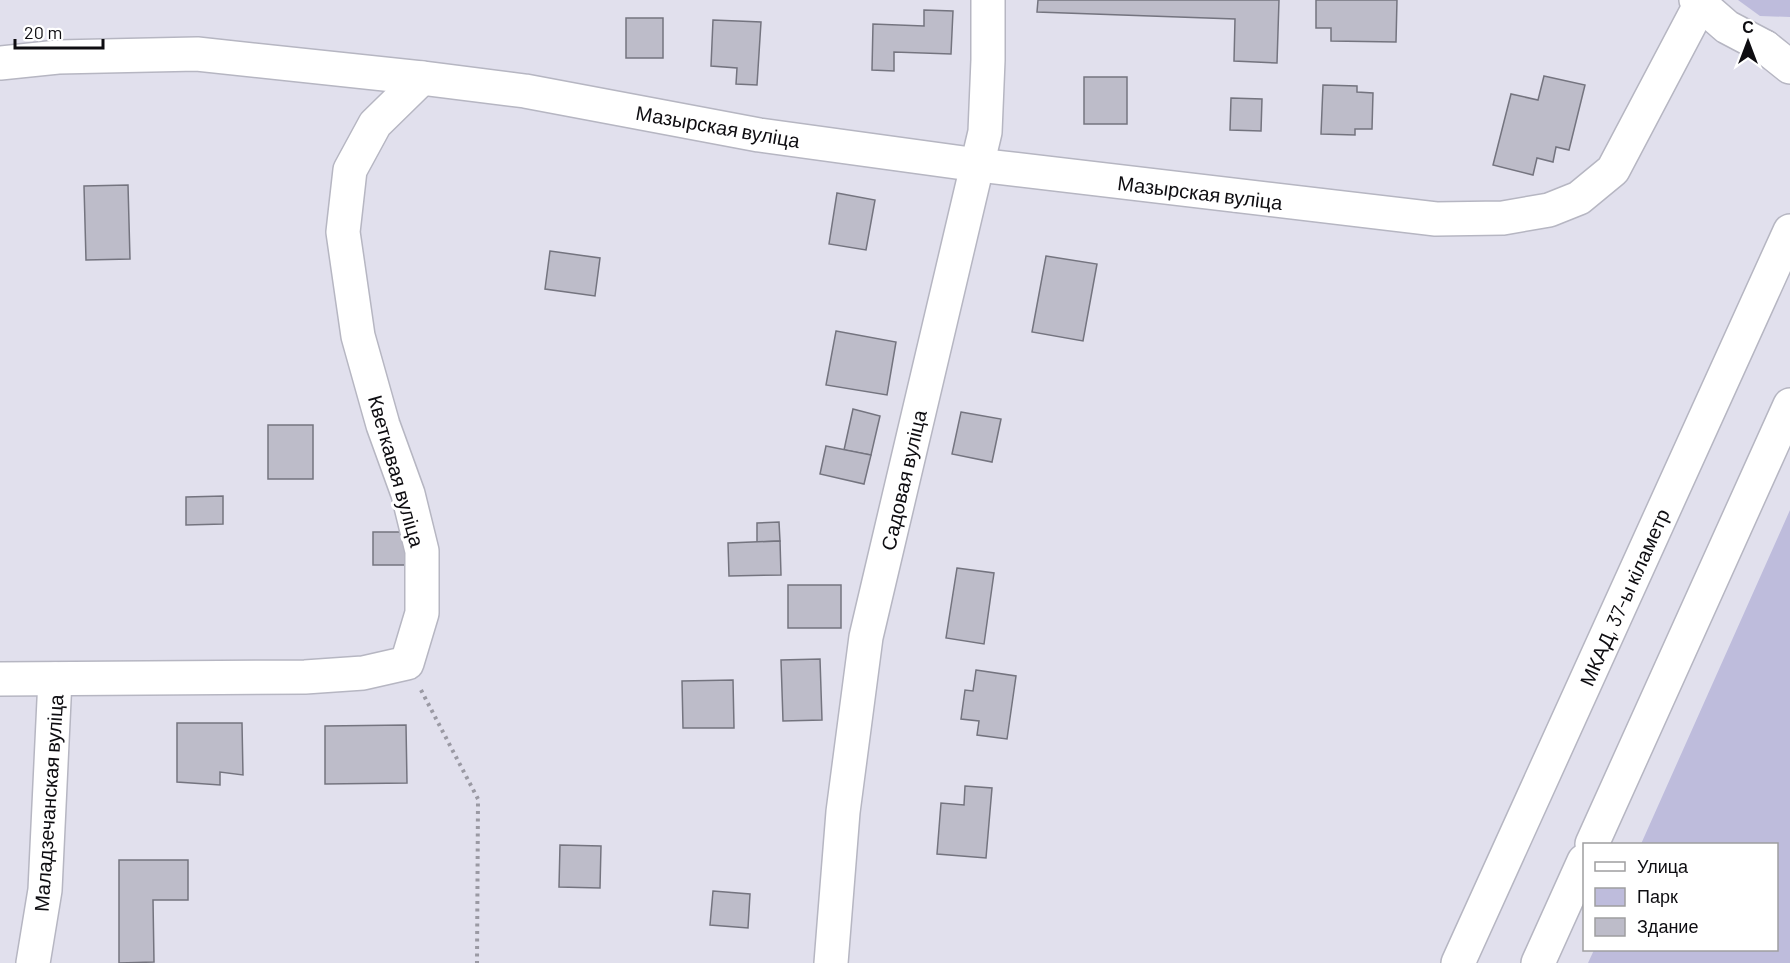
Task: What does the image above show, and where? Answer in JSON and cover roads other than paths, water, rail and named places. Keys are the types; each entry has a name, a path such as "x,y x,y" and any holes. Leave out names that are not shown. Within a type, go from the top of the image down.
{"main road":[{"name":"Садовая вуліца","path":"831,963 843,812 866,637 985,132 988,0"},
{"name":"Мазырская вуліца","path":"0,63 58,57 197,54 525,91 759,135 978,165 1436,219 1503,218 1549,210 1579,198 1613,170 1698,3"},
{"path":"1698,3 1727,27 1778,47 1790,68"},
{"name":"Кветкавая вуліца","path":"55,679 305,677 363,673 407,663 422,613 422,551 408,494 383,425 358,336 343,232 350,170 375,124 422,78"},
{"name":"МКАД, 37-ы кіламетр","path":"1458,963 1790,231"},
{"path":"1592,843 1790,405"},
{"path":"0,678 55,679"},
{"name":"Маладзечанская вуліца","path":"33,963 45,890 55,679"},
{"path":"1538,963 1583,863"}]}
